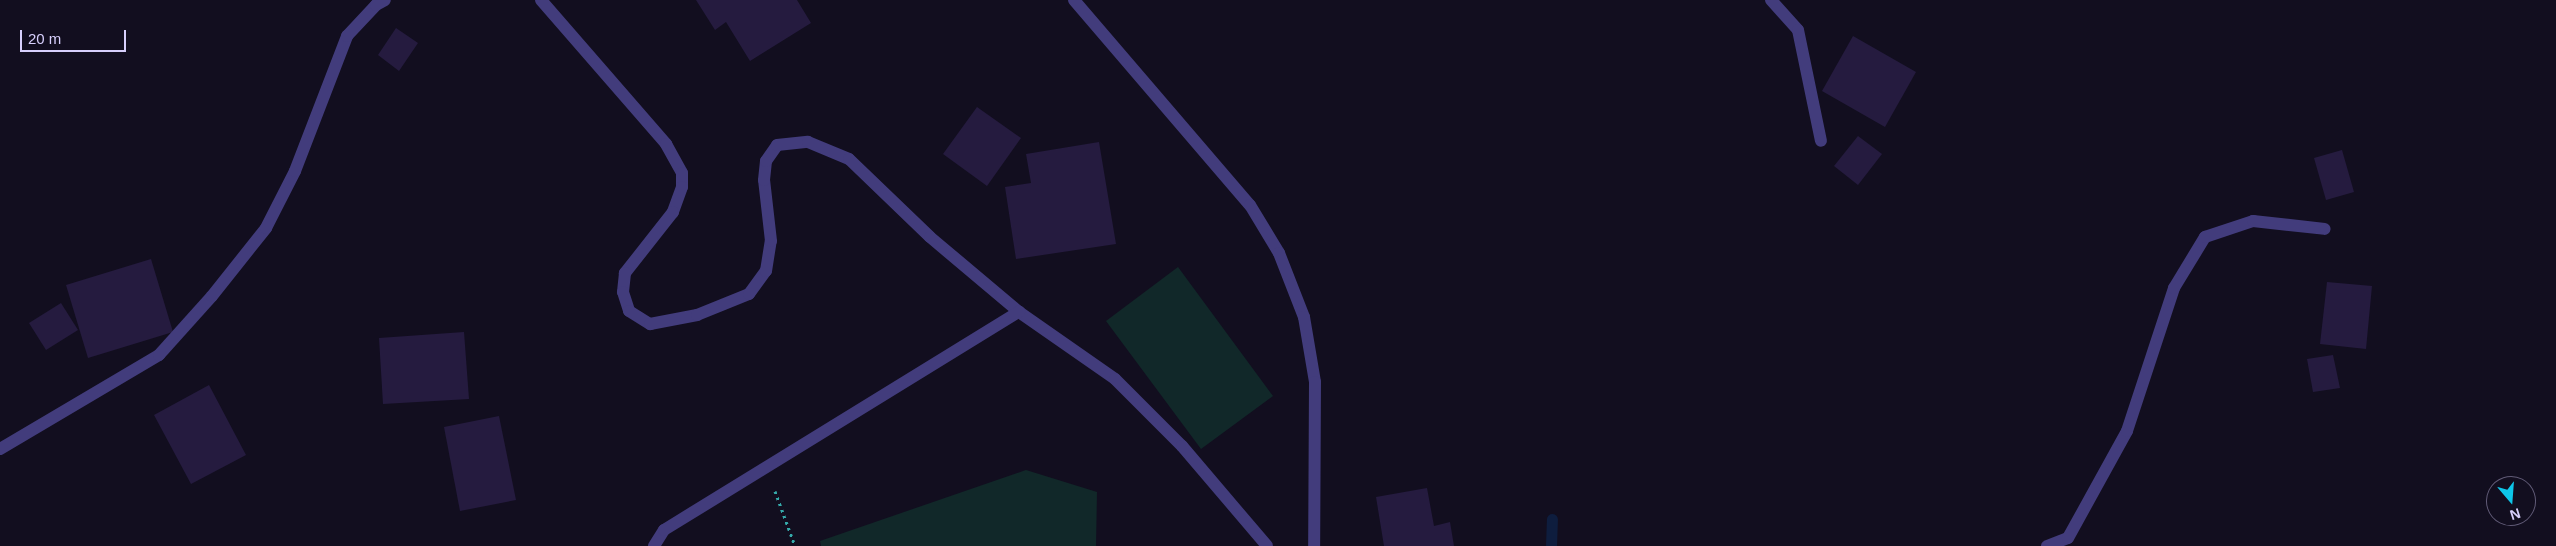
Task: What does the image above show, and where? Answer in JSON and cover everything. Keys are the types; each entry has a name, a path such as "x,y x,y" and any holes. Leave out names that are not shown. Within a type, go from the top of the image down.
{"street":[{"path":"0,449 159,356 212,296 266,228 295,171 347,36 376,5 385,0"},
{"path":"541,0 666,144 682,173 682,187 674,212 625,273 623,292 629,311 650,324 696,315 749,294 766,271 771,241 764,180 766,161 777,145 808,142 849,159 930,237 1019,312 1115,379 1182,446 1267,546"},
{"path":"1074,0 1250,205 1278,253 1304,317 1315,382 1314,546"},
{"path":"1771,0 1798,30 1821,141"},
{"path":"2047,546 2068,538 2127,430 2174,288 2205,237 2253,221 2325,229"},
{"path":"654,546 664,530 766,470 1019,312"}],"path":[{"path":"766,470 795,546"}],"green space":[{"path":"1178,267 1273,396 1201,449 1106,321"},
{"path":"1026,470 1097,492 1096,546 821,546 820,541"}],"building":[{"path":"696,0 797,0 811,23 750,61 726,22 715,30"},
{"path":"396,28 418,43 399,71 378,55"},
{"path":"1853,36 1916,72 1885,127 1822,91"},
{"path":"977,107 1021,138 987,186 943,154"},
{"path":"1858,136 1882,154 1858,185 1834,166"},
{"path":"1099,142 1116,244 1016,259 1005,187 1031,183 1026,154"},
{"path":"2342,150 2354,192 2326,200 2314,158"},
{"path":"151,259 173,332 88,358 66,285"},
{"path":"2327,282 2372,286 2366,349 2320,344"},
{"path":"61,303 78,330 46,350 29,323"},
{"path":"464,332 469,399 383,404 379,338"},
{"path":"2333,355 2340,388 2313,392 2307,359"},
{"path":"209,385 246,455 191,484 154,415"},
{"path":"499,416 516,500 460,511 444,427"},
{"path":"1427,488 1434,526 1450,522 1454,546 1384,546 1376,497"}],"waterway":[{"path":"1551,546 1552,519"}]}
